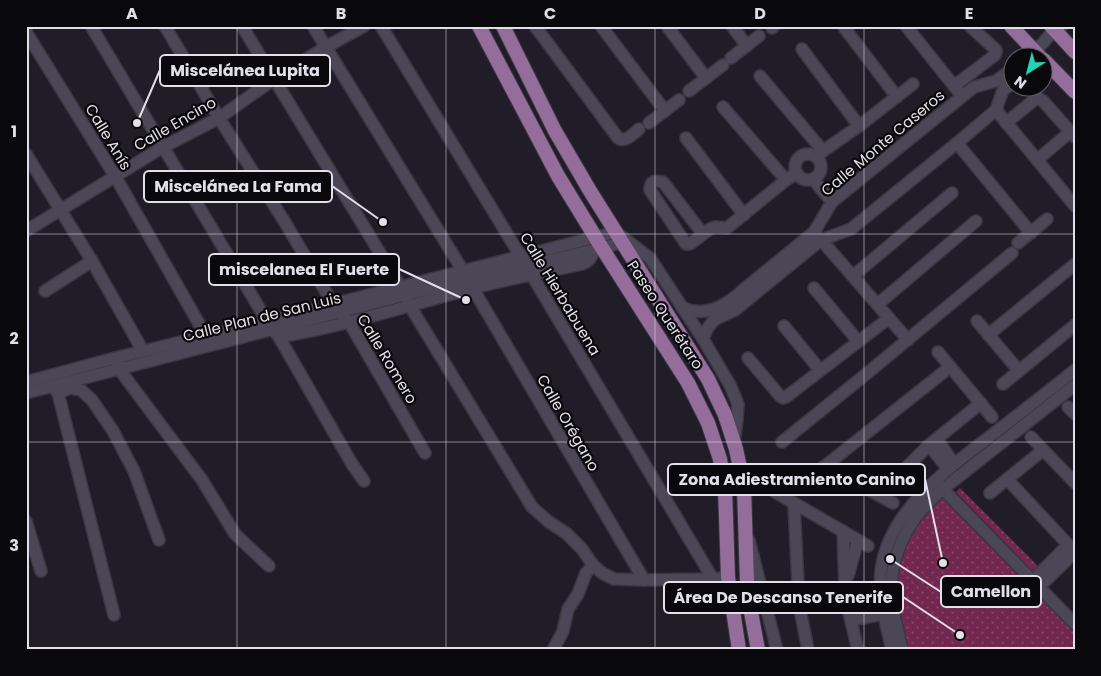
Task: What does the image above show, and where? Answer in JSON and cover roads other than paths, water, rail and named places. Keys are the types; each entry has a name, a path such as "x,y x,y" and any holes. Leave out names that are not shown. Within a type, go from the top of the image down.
{"main road":[{"name":"Paseo Querétaro","path":"479,26 558,176 597,245 688,383 708,423 720,459 725,488 728,576 740,650"},
{"path":"1011,26 1030,48"},
{"name":"Paseo Querétaro","path":"506,28 555,131 708,379 724,415 734,443 744,488 747,582 758,650"},
{"path":"1058,29 1075,52"},
{"path":"1054,72 1075,92"}],"street":[{"path":"91,26 352,464 364,481"},
{"name":"Calle Romero","path":"166,26 219,118 337,308 349,322 425,453"},
{"path":"242,26 532,507 549,522 566,533 602,573 614,578 644,580 713,579 728,576"},
{"name":"Calle Orégano","path":"313,26 468,280 644,580"},
{"name":"Calle Encino","path":"26,231 163,147 219,118 274,79 364,26"},
{"name":"Calle Hierbabuena","path":"381,26 713,579"},
{"path":"535,26 621,140 624,140 679,100"},
{"path":"600,26 665,111"},
{"path":"667,26 706,78"},
{"path":"732,26 747,46"},
{"path":"843,26 897,97"},
{"path":"906,26 962,97"},
{"path":"954,86 996,52 970,26"},
{"path":"1042,48 1044,43 1058,29"},
{"name":"Calle Anís","path":"26,32 115,176 206,336"},
{"path":"689,91 759,36"},
{"path":"802,49 860,126"},
{"path":"760,76 819,154 821,168 816,177 807,180 801,178 795,166 797,160 802,155 819,154 860,126 913,84"},
{"name":"Calle Monte Caseros","path":"682,307 695,312 714,309 734,298 818,236 851,229 996,110 999,86 1004,80"},
{"name":"Calle Monte Caseros","path":"703,339 706,329 714,320 735,310 818,236 835,200 974,87 1004,85"},
{"path":"1006,123 1038,98 1043,101 1073,135 1037,160"},
{"path":"723,107 786,180"},
{"path":"996,110 1037,160 1072,198"},
{"path":"686,138 744,215"},
{"path":"958,143 1031,233"},
{"path":"26,154 92,262 143,351"},
{"path":"703,234 663,182 657,181 650,185 650,190 686,244 690,244 710,229 715,227 727,228 797,173"},
{"path":"816,177 835,200"},
{"path":"853,276 952,193"},
{"path":"1018,243 1047,219"},
{"path":"878,304 976,221"},
{"path":"818,236 908,340"},
{"path":"619,237 650,258 703,339 730,385 738,404 734,443"},
{"name":"Calle Plan de San Luis","path":"26,393 55,389 119,369 272,329 337,308 402,291 468,280 526,266 619,237"},
{"path":"272,329 304,333 410,306 468,280 526,266 587,262 592,257 597,245"},
{"path":"782,442 1012,253"},
{"path":"45,291 92,262"},
{"path":"988,335 1075,264"},
{"path":"814,288 858,341"},
{"path":"748,358 783,398 889,318"},
{"path":"977,321 1019,371"},
{"path":"784,326 820,370"},
{"name":"Calle Plan de San Luis","path":"26,382 206,336 272,329"},
{"path":"1003,384 1073,331"},
{"path":"938,352 992,417"},
{"path":"115,358 119,369 202,480 235,534 270,566"},
{"path":"801,483 950,367"},
{"path":"902,650 892,603 893,567 898,550 913,520 928,503 951,466 1075,370"},
{"path":"892,650 883,609 882,570 886,551 894,533 913,503 1075,384"},
{"path":"114,615 55,389 70,388 81,390 92,400 114,431 134,471 159,540"},
{"path":"879,495 933,442 981,403"},
{"path":"1031,437 1075,483"},
{"path":"933,442 951,466"},
{"path":"990,493 1043,450"},
{"path":"825,466 893,502"},
{"path":"1007,479 1072,550 1036,584"},
{"path":"939,485 1075,624"},
{"path":"775,492 863,543 845,587"},
{"path":"794,504 799,604 808,650"},
{"path":"26,521 41,571"},
{"path":"745,525 777,650"},
{"path":"843,531 845,587 858,650"},
{"path":"553,650 563,631 568,609 578,594 586,573 593,565"},
{"path":"850,615 883,609"}],"place":[{"name":"Miscelánea Lupita","path":"137,123"},
{"name":"Miscelánea La Fama","path":"383,222"},
{"name":"miscelanea El Fuerte","path":"466,300"},
{"name":"Camellon","path":"890,559"},
{"name":"Zona Adiestramiento Canino","path":"943,563"},
{"name":"Área De Descanso Tenerife","path":"960,635"}]}
